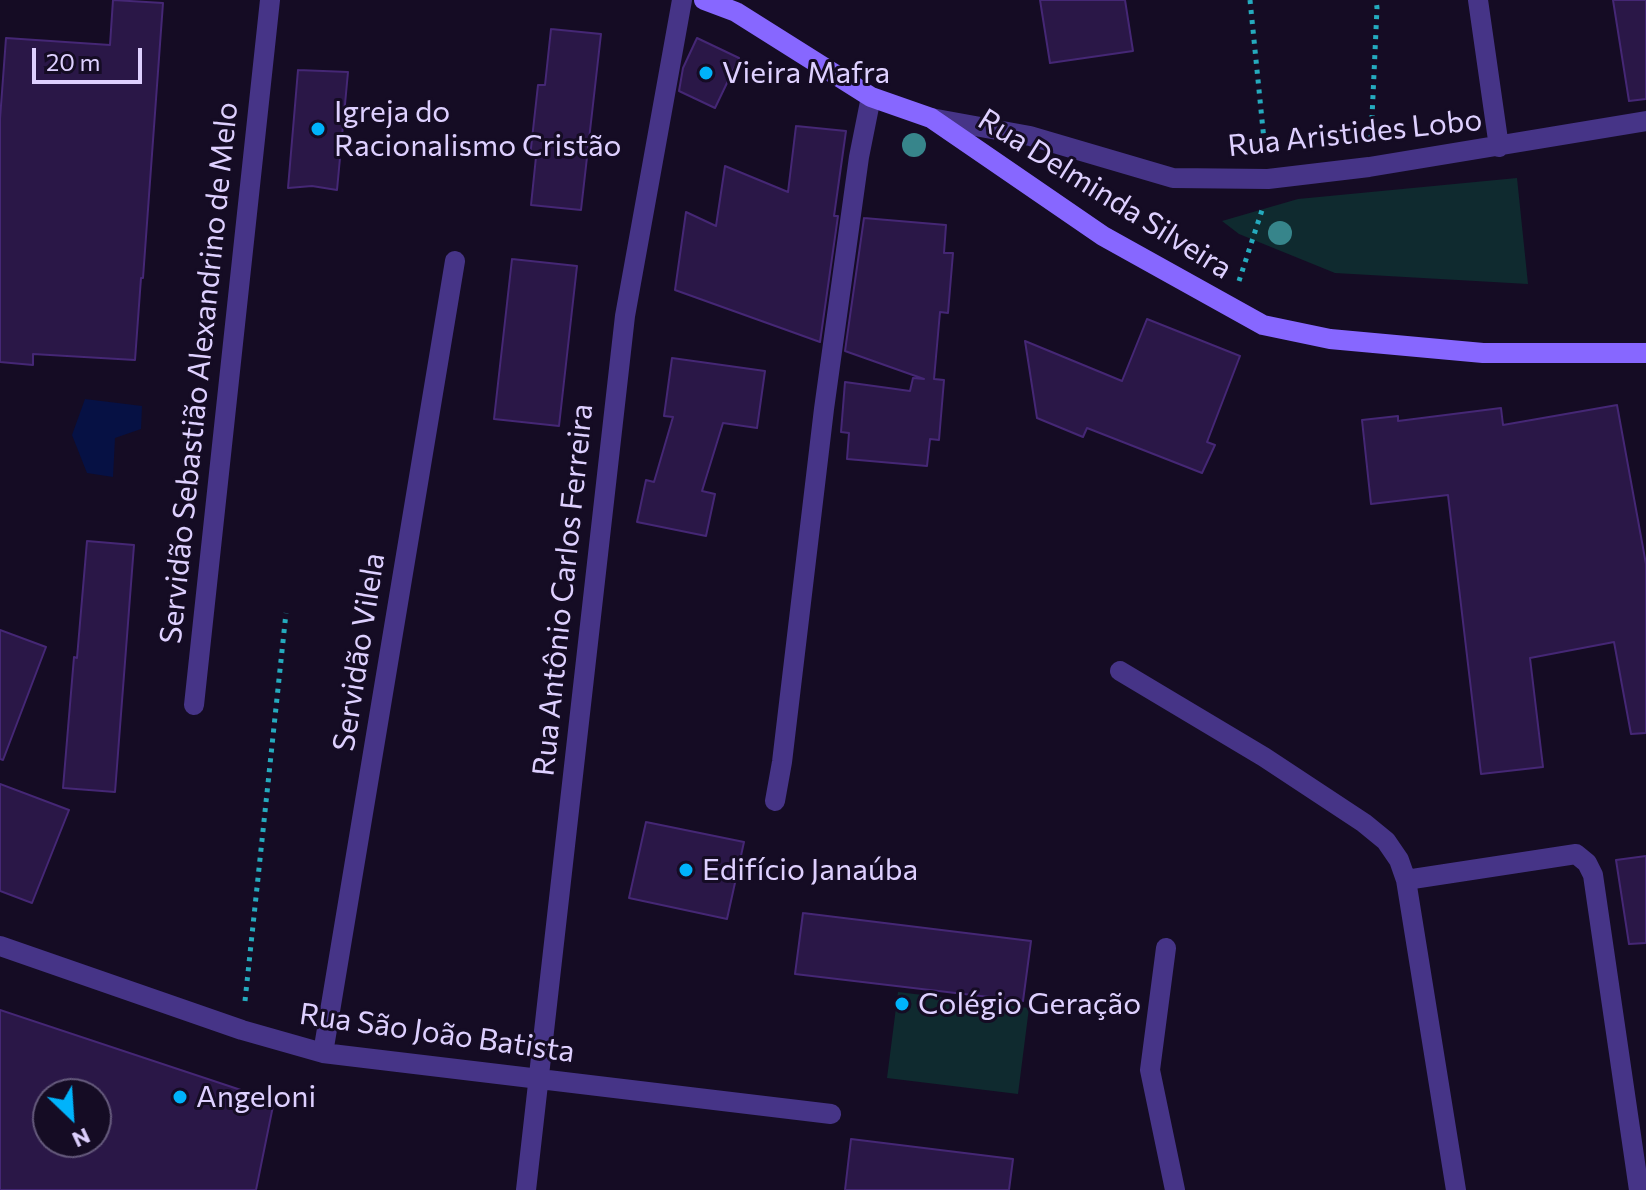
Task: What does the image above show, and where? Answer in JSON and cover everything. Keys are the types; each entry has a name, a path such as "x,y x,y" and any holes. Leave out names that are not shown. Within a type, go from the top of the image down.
{"main road":[{"name":"Rua Delminda Silveira","path":"704,0 736,12 871,97 931,118 1103,236 1263,325 1330,339 1483,353 1646,353"}],"street":[{"name":"Servidão Sebastião Alexandrino de Melo","path":"194,705 270,0"},
{"name":"Rua Antônio Carlos Ferreira","path":"526,1190 625,316 682,0"},
{"path":"1478,0 1499,147"},
{"path":"775,801 824,409 859,157 871,97"},
{"name":"Rua Aristides Lobo","path":"931,118 1030,136 1173,178 1270,178 1369,167 1646,121"},
{"name":"Servidão Vilela","path":"323,1053 455,261"},
{"path":"1120,671 1264,757 1364,823 1386,841 1399,860 1406,880 1456,1190"},
{"path":"1406,880 1576,854 1587,863 1593,875 1639,1190"},
{"name":"Rua São João Batista","path":"0,946 242,1030 323,1053 831,1114"},
{"path":"1166,948 1150,1070 1175,1190"}],"path":[{"path":"1230,308 1270,178 1250,0"},
{"path":"1369,167 1376,0"},
{"path":"242,1030 286,613"}],"green space":[{"path":"1517,178 1528,284 1335,273 1239,234 1222,221 1298,199"},
{"path":"898,992 1029,1008 1018,1094 887,1078"}],"shaded area":[{"path":"85,399 142,406 141,429 115,438 113,477 87,473 72,435"}],"building":[{"path":"113,0 163,3 135,360 33,354 33,365 0,362 0,119 6,38 110,45"},
{"path":"1040,0 1125,0 1133,51 1050,63"},
{"path":"1613,0 1646,0 1646,99 1629,101"},
{"path":"551,29 601,34 581,210 531,205 536,157 530,157 538,85 545,85"},
{"name":"Vieira Mafra","path":"697,38 739,58 715,108 679,91 683,68"},
{"name":"Igreja do Racionalismo Cristão","path":"298,70 348,72 337,190 312,186 288,188"},
{"path":"796,126 846,131 834,216 838,216 820,342 675,290 686,212 716,226 725,166 788,192"},
{"path":"864,218 946,225 944,253 953,253 948,313 940,312 934,379 944,380 939,440 930,439 927,466 847,459 849,433 841,432 845,382 910,391 913,378 924,379 845,351"},
{"path":"512,259 577,266 559,426 494,419"},
{"path":"1147,319 1240,356 1207,442 1215,445 1202,473 1087,428 1083,437 1037,418 1025,341 1122,381"},
{"path":"672,358 765,371 757,428 723,423 702,491 715,494 706,536 637,522 646,480 654,482 673,417 664,416"},
{"path":"1617,405 1646,564 1646,733 1631,734 1614,642 1530,658 1543,767 1481,774 1448,495 1371,504 1362,420 1398,416 1398,421 1501,408 1503,425"},
{"path":"87,541 134,545 115,792 63,788"},
{"path":"0,630 46,647 3,760 0,759"},
{"path":"0,784 69,810 32,903 0,891"},
{"name":"Edifício Janaúba","path":"646,822 744,842 727,919 629,898"},
{"path":"1646,856 1646,943 1629,944 1616,860"},
{"path":"803,913 1031,941 1023,1001 795,974"},
{"name":"Angeloni","path":"0,1010 274,1101 256,1190 0,1190"},
{"path":"851,1139 1013,1159 1009,1190 845,1190"}],"place":[{"name":"Vieira Mafra","path":"706,73"},
{"name":"Igreja do Racionalismo Cristão","path":"318,129"},
{"name":"Edifício Janaúba","path":"686,870"},
{"name":"Colégio Geração","path":"902,1004"},
{"name":"Angeloni","path":"180,1097"}]}
